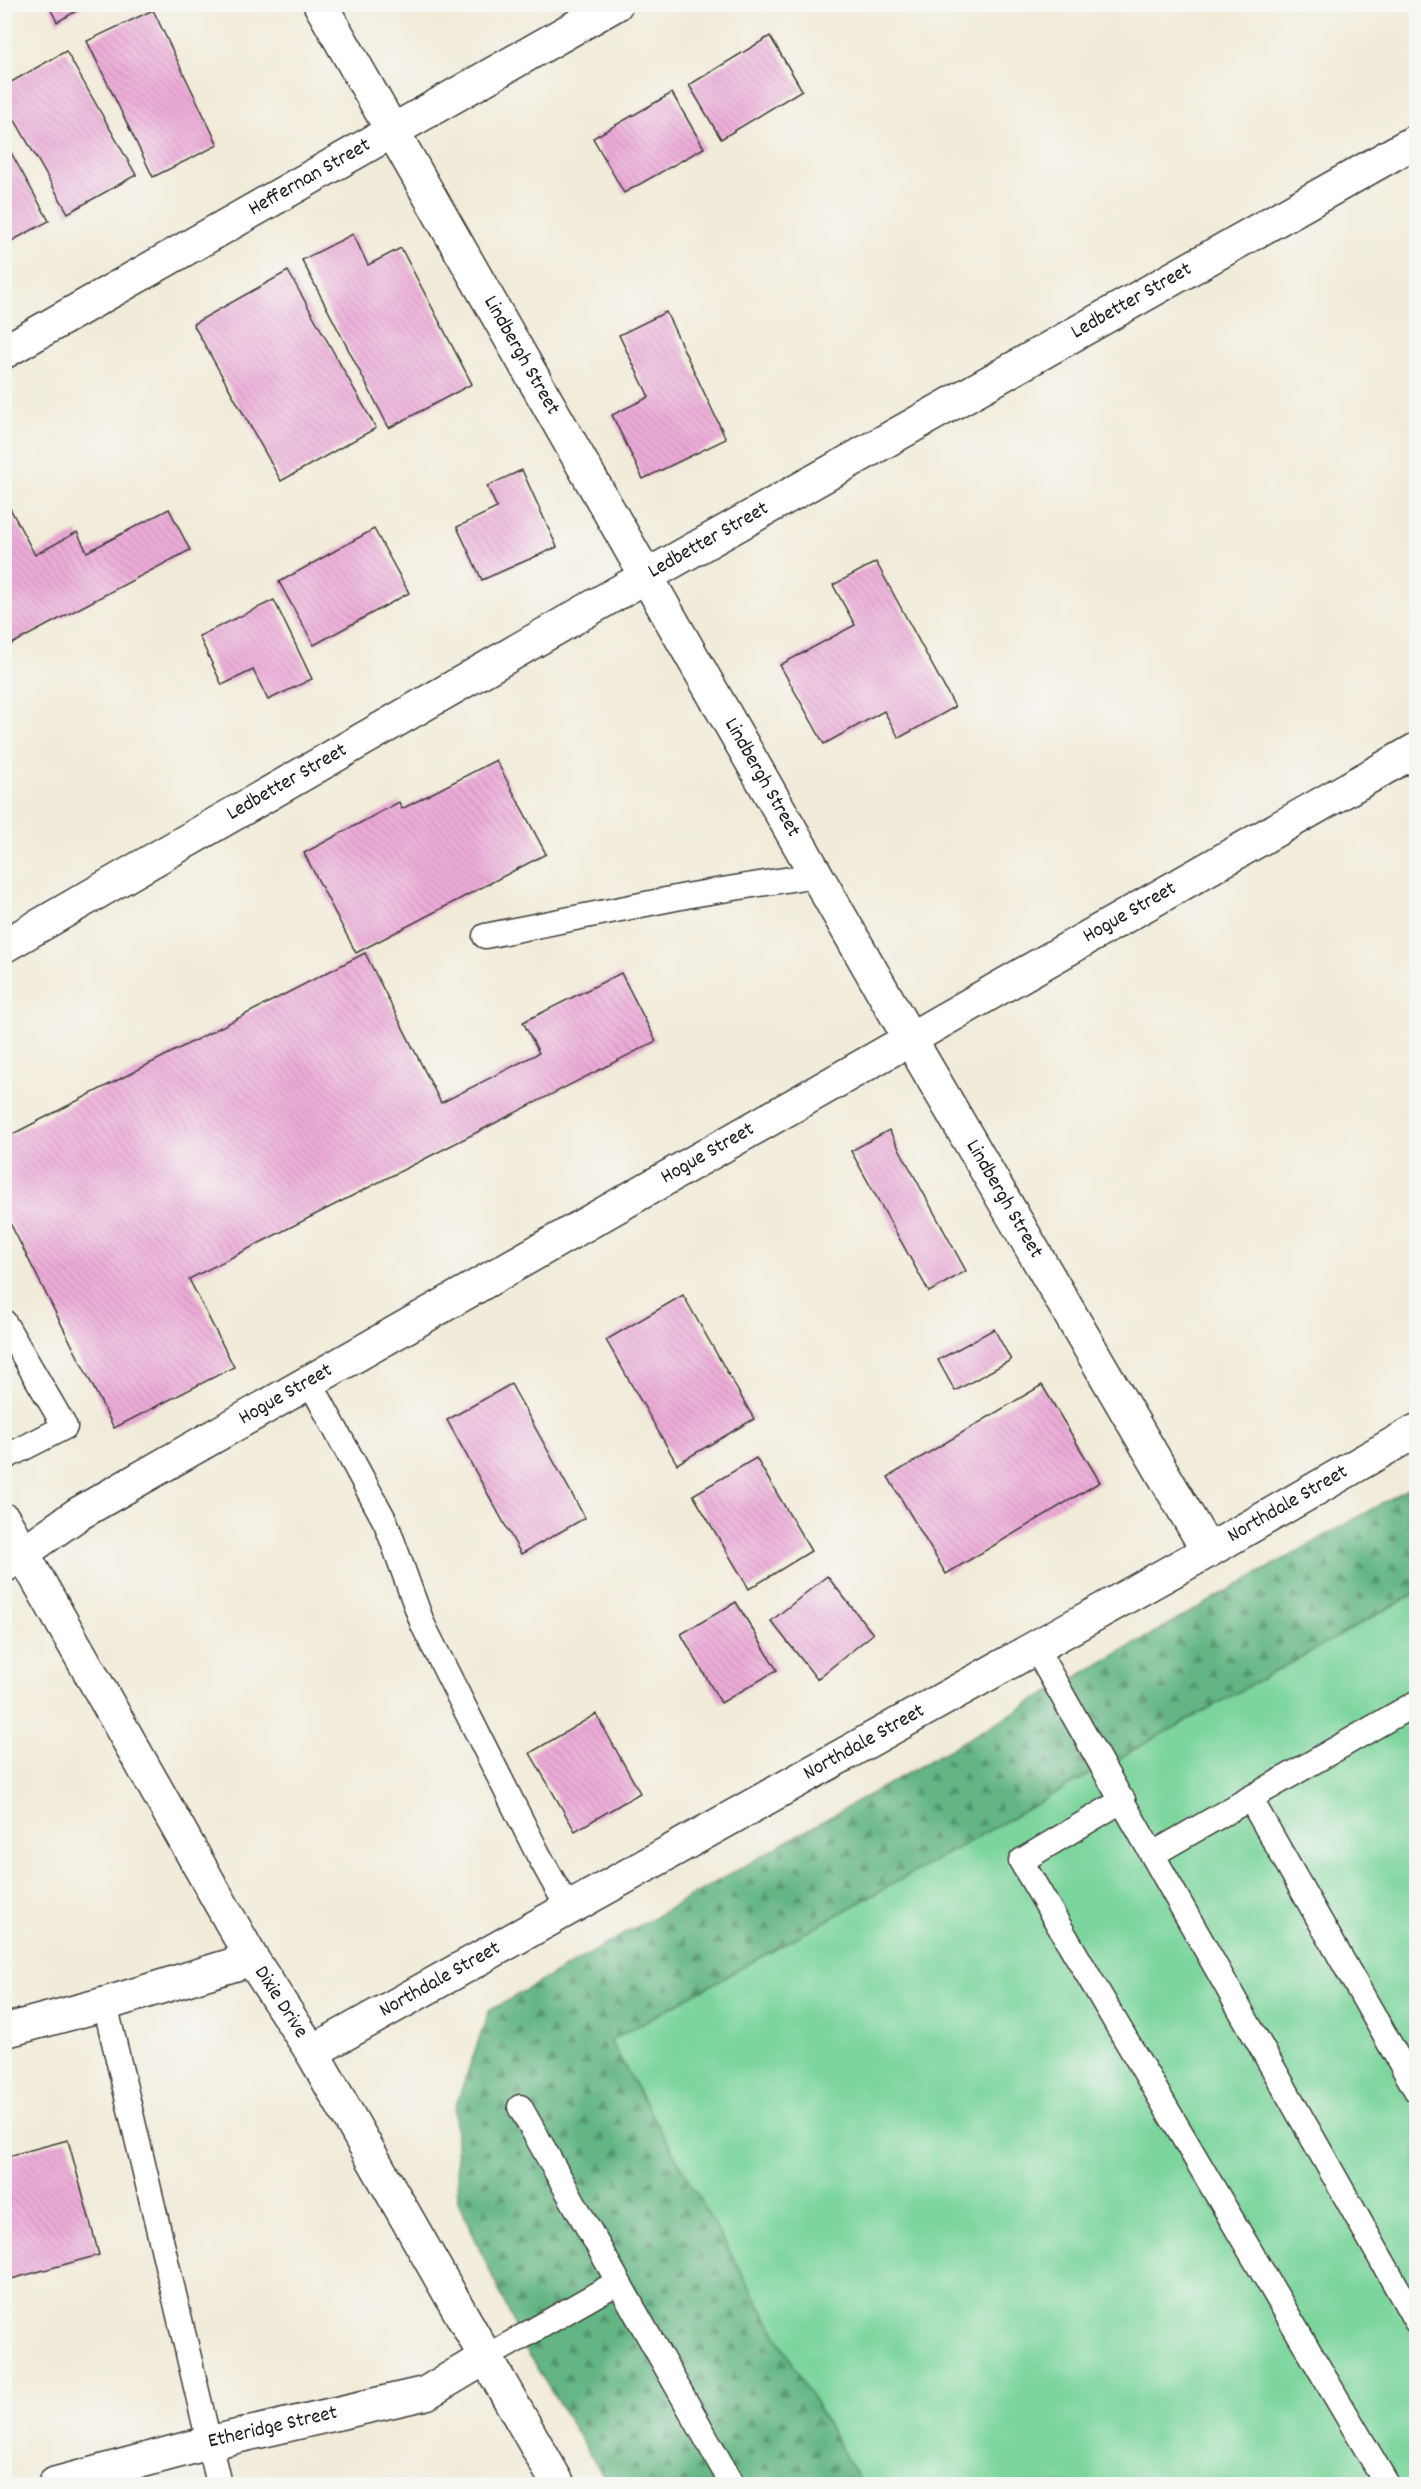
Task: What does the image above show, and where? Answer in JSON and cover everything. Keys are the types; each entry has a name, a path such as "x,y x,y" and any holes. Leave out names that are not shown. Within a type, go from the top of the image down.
{"street":[{"name":"Lindbergh Street","path":"320,4 910,1039 1208,1551"},
{"name":"Heffernan Street","path":"4,352 616,4"},
{"name":"Ledbetter Street","path":"4,946 645,577 1416,141"},
{"name":"Hogue Street","path":"14,1560 78,1514 1416,750"},
{"name":"Northdale Street","path":"312,2052 1208,1551 1416,1431"},
{"name":"Dixie Drive","path":"4,1520 14,1560 252,1959 312,2052 558,2484"},
{"path":"4,2031 105,2004 252,1959"},
{"name":"Etheridge Street","path":"55,2484 208,2443 426,2393 485,2358"}],"lane":[{"path":"485,936 691,895 816,875"},
{"path":"4,1322 65,1427 4,1458"},
{"path":"310,1382 386,1523 423,1625 538,1854 568,1908"},
{"path":"1035,1647 1416,2321"},
{"path":"1153,1854 1416,1703"},
{"path":"1250,1798 1416,2090"},
{"path":"1123,1800 1021,1861 1387,2484"},
{"path":"105,2004 219,2484"},
{"path":"520,2107 732,2484"},
{"path":"485,2358 618,2282"}],"green space":[{"path":"1416,1484 1416,1593 610,2041 861,2484 608,2484 527,2352 458,2201 455,2108 489,2011"},
{"path":"1416,1593 1416,2484 861,2484 610,2041"}],"building":[{"path":"48,4 89,4 57,22"},
{"path":"153,10 218,145 153,177 87,41"},
{"path":"770,36 802,90 721,139 689,85"},
{"path":"66,51 136,175 68,213 4,101 4,86"},
{"path":"672,93 704,148 624,193 593,138"},
{"path":"4,140 49,221 4,245"},
{"path":"353,234 368,265 401,248 472,384 389,428 302,260"},
{"path":"288,271 376,428 281,481 193,324"},
{"path":"666,312 726,439 643,479 612,415 649,397 619,335"},
{"path":"522,470 557,547 482,580 457,527 497,508 487,486"},
{"path":"4,497 35,555 77,532 87,552 169,509 190,550 4,648"},
{"path":"374,529 409,593 314,645 279,582"},
{"path":"876,562 955,707 899,738 884,711 824,744 780,665 855,625 833,585"},
{"path":"274,600 312,679 268,700 253,670 222,685 199,636"},
{"path":"496,760 546,854 356,953 304,853 399,802 402,809"},
{"path":"365,953 441,1103 539,1053 523,1022 621,973 656,1041 189,1279 234,1367 114,1428 5,1213 5,1138"},
{"path":"889,1130 966,1271 929,1292 851,1151"},
{"path":"683,1295 754,1419 677,1464 606,1340"},
{"path":"994,1329 1011,1360 955,1391 938,1360"},
{"path":"511,1384 585,1518 521,1554 447,1420"},
{"path":"1042,1385 1100,1482 946,1574 888,1477"},
{"path":"756,1458 811,1551 749,1589 693,1495"},
{"path":"827,1576 873,1634 817,1679 771,1621"},
{"path":"736,1602 777,1670 721,1703 681,1634"},
{"path":"596,1714 640,1793 575,1831 530,1753"},
{"path":"68,2140 99,2255 4,2281 4,2157"}]}
